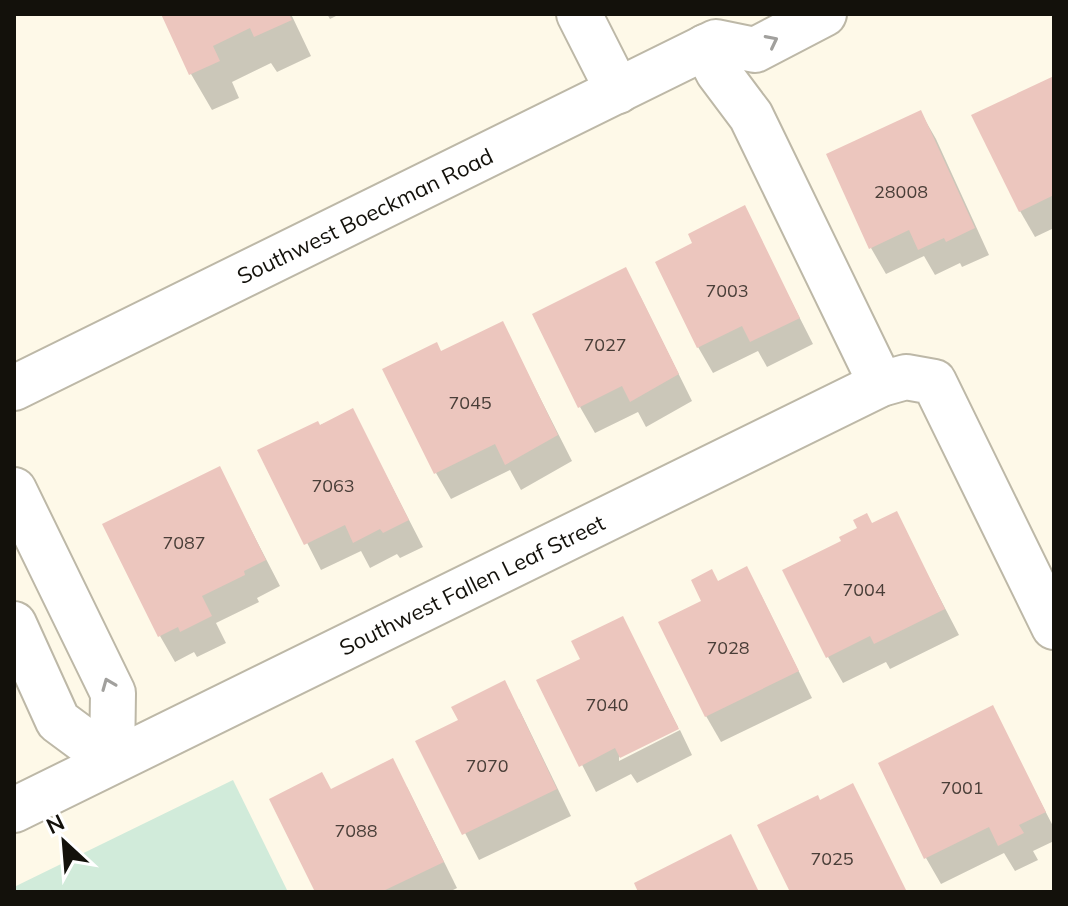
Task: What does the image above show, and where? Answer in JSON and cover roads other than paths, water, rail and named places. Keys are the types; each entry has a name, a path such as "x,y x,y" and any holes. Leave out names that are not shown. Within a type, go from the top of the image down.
{"street":[{"path":"579,14 618,91"},
{"path":"824,14 755,50 715,34 718,72 751,116 881,384"},
{"name":"Southwest Boeckman Road","path":"14,388 618,91 715,34"},
{"name":"Southwest Fallen Leaf Street","path":"14,810 881,384 906,377 934,382 1054,627"},
{"path":"14,490 113,693 112,761"},
{"path":"14,624 58,721 112,761"}]}
